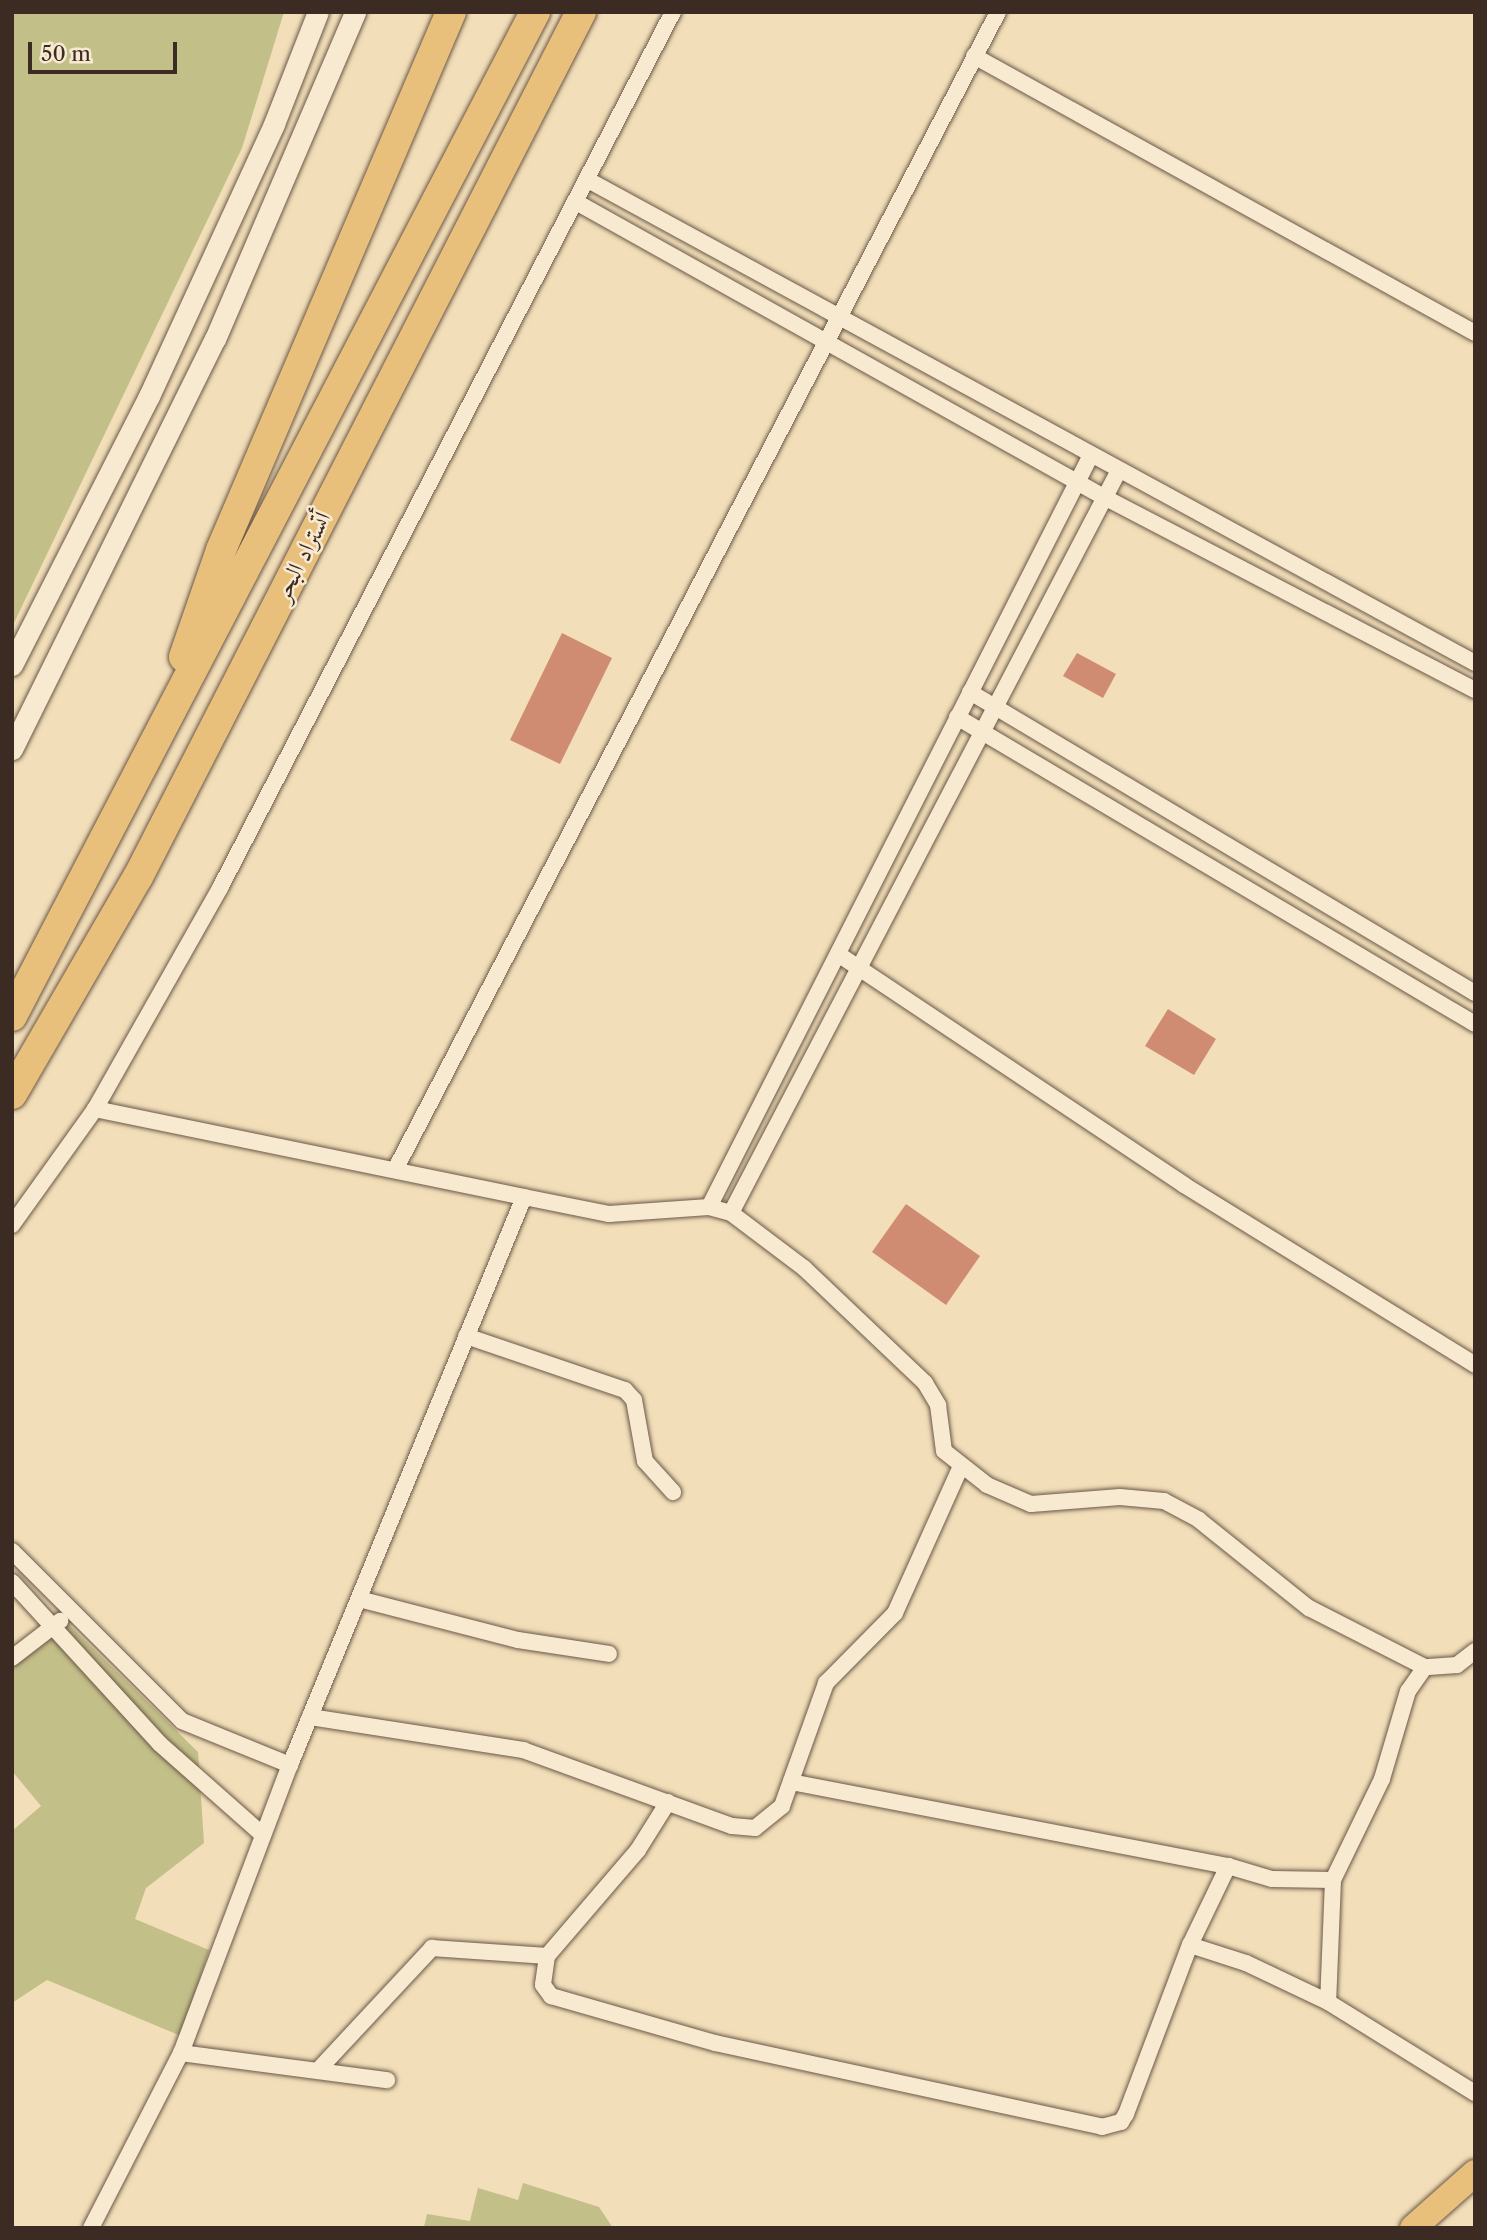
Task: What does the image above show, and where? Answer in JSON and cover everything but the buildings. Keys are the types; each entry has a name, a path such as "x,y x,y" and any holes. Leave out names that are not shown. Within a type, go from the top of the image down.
{"highway":[{"path":"168,715 221,550 451,12"},
{"name":"أتستراد البحر","path":"12,1016 535,12"},
{"name":"أتستراد البحر","path":"12,1094 138,877 581,12"},
{"path":"1413,2228 1475,2173"}],"street":[{"path":"12,665 149,396 318,12"},
{"path":"12,749 215,339 355,12"},
{"path":"12,1225 95,1109 220,888 673,12"},
{"path":"396,1168 824,343 835,317 998,12"},
{"path":"974,56 1475,332"},
{"path":"588,180 1090,457 1475,663"},
{"path":"576,202 1102,496 1475,690"},
{"path":"709,1207 1090,457"},
{"path":"731,1213 980,729 1102,496 1118,472"},
{"path":"970,692 1475,993"},
{"path":"957,718 980,729 1475,1024"},
{"path":"838,954 1184,1185 1475,1365"},
{"path":"95,1109 396,1168 609,1214 709,1207 731,1213 804,1268 925,1383 938,1405 944,1451 1011,1500 1031,1504 1140,1497 1181,1508 1272,1585 1425,1667 1457,1665 1475,1651"},
{"path":"91,2228 181,2053 290,1765 524,1197"},
{"path":"466,1336 625,1390 634,1400 645,1461 673,1492"},
{"path":"310,1717 523,1750 668,1802 755,1828 782,1807 820,1693 895,1613 961,1466"},
{"path":"12,1551 70,1612 182,1721 290,1765"},
{"path":"12,1582 160,1744 263,1835"},
{"path":"359,1599 518,1640 609,1654"},
{"path":"12,1658 70,1612"},
{"path":"1328,2002 1333,1880 1382,1779 1408,1692 1425,1667"},
{"path":"791,1782 1228,1866 1272,1879 1333,1880"},
{"path":"668,1802 638,1850 547,1956 543,1984 565,2004 715,2043 1112,2127 1126,2114 1190,1945 1228,1866"},
{"path":"1190,1945 1247,1963 1328,2002 1475,2093"},
{"path":"321,2067 432,1948 547,1956"},
{"path":"181,2053 321,2067 387,2080"}],"shaded area":[{"path":"12,12 284,12 242,148 12,627"},
{"path":"58,1614 198,1752 204,1843 146,1888 135,1919 209,1950 181,2036 47,1980 12,2003 12,1831 41,1806 12,1771 12,1652"},
{"path":"523,2183 599,2207 613,2228 424,2227 427,2214 470,2221 478,2188 518,2200"}]}
